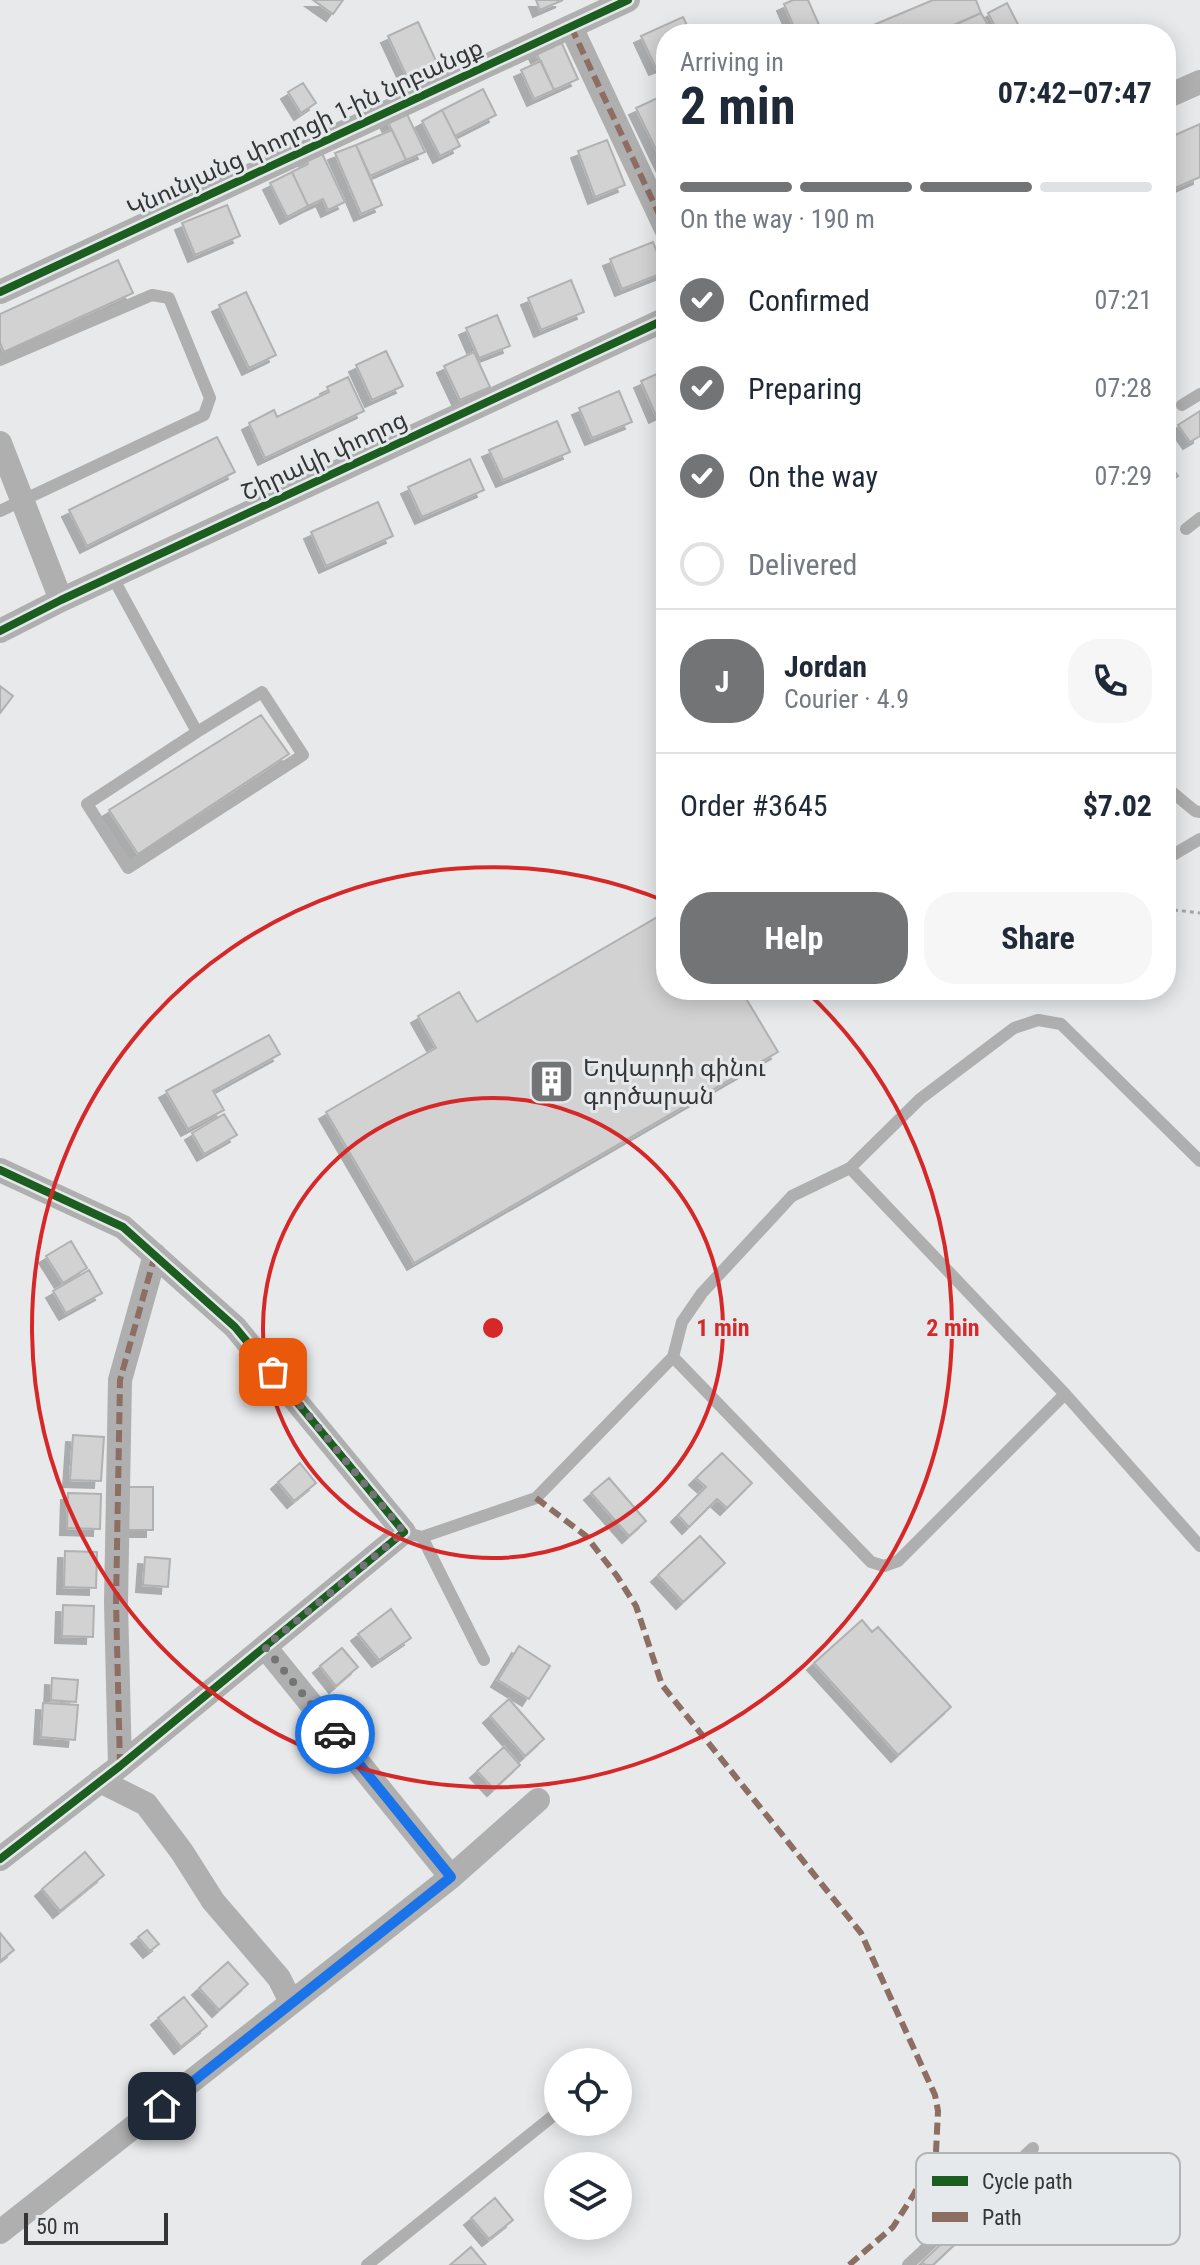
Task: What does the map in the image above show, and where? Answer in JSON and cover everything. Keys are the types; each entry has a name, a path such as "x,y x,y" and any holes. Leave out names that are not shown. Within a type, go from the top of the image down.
{"street":[{"name":"Կնունյանց փողոցի 1-ին նրբանցք","path":"0,292 628,0"},
{"path":"571,27 656,208"},
{"path":"1176,93 1200,82"},
{"name":"Շիրակի փողոց","path":"0,631 656,324"},
{"path":"0,443 11,505 61,600"},
{"path":"0,1170 123,1227 155,1255 235,1327 413,1534 265,1647 0,1859"},
{"path":"120,1766 116,1603 120,1380 155,1255"},
{"path":"265,1647 451,1877"},
{"path":"100,1781 146,1804 213,1901 279,1978 291,2002"},
{"path":"0,2232 451,1877 538,1800"}],"lane":[{"path":"0,360 152,295 169,298 210,398 204,415 11,505"},
{"path":"1182,405 1200,394"},
{"path":"1186,529 1200,518"},
{"path":"112,576 197,732"},
{"path":"262,692 303,755 128,868 87,804 197,732 262,692"},
{"path":"1176,795 1200,812"},
{"path":"1176,853 1200,839"},
{"path":"484,1660 413,1534 536,1498 673,1357 682,1322 702,1293 792,1196 850,1168 920,1099 1014,1028 1038,1020 1061,1024 1200,1161"},
{"path":"850,1168 1065,1394 1200,1546"},
{"path":"673,1357 871,1562 884,1566 898,1561 1065,1394"},
{"path":"367,2265 544,2123"},
{"path":"1028,2153 1033,2148"},
{"path":"908,2265 929,2245"}],"path":[{"path":"1176,910 1200,913"}],"building":[{"path":"313,0 343,0 333,14"},
{"path":"536,0 563,0 540,10"},
{"path":"793,0 808,0 819,24 793,24 784,4"},
{"path":"933,0 976,0 981,13 956,24 876,24"},
{"path":"1007,3 1018,24 994,24 988,13"},
{"path":"981,13 987,24 957,24"},
{"path":"683,17 686,24 668,24"},
{"path":"418,22 437,63 407,77 388,36"},
{"path":"656,29 656,68 641,36"},
{"path":"559,37 578,79 554,90 534,48"},
{"path":"541,61 554,90 534,99 521,70"},
{"path":"303,83 316,103 301,113 288,92"},
{"path":"483,89 496,115 455,136 442,110"},
{"path":"656,99 656,149 636,108"},
{"path":"405,110 425,152 406,160 386,118"},
{"path":"442,110 460,146 440,156 422,121"},
{"path":"1200,124 1200,177 1176,188 1176,135"},
{"path":"392,130 406,160 370,176 356,145"},
{"path":"607,140 625,185 595,197 578,151"},
{"path":"318,145 345,202 328,210 323,199 308,206 292,172 308,164 303,153"},
{"path":"356,145 382,205 361,214 335,153"},
{"path":"292,172 308,206 287,217 270,183"},
{"path":"227,205 240,236 195,255 182,223"},
{"path":"653,242 656,276 622,289 610,259"},
{"path":"118,260 133,293 4,352 0,343 0,314"},
{"path":"571,280 584,312 541,330 528,298"},
{"path":"246,292 276,355 249,368 219,305"},
{"path":"497,315 510,346 479,358 466,328"},
{"path":"386,351 403,386 372,400 356,365"},
{"path":"474,352 490,387 460,400 444,366"},
{"path":"656,374 656,416 641,381"},
{"path":"348,377 364,411 265,458 249,423 274,410 277,417 329,392 327,387"},
{"path":"619,391 632,422 592,438 579,408"},
{"path":"1200,411 1200,436 1190,442 1178,425"},
{"path":"557,421 570,452 503,480 489,450"},
{"path":"217,437 235,472 87,546 69,510"},
{"path":"470,459 484,490 422,517 408,487"},
{"path":"378,502 393,536 326,566 311,532"},
{"path":"0,686 13,696 0,713"},
{"path":"261,715 289,754 138,854 109,810"},
{"name":"Եղվարդի գինու գործարան","path":"656,918 656,1000 747,1000 778,1052 414,1263 326,1112 436,1048 418,1016 459,992 477,1022"},
{"path":"269,1035 280,1054 213,1091 224,1110 188,1129 166,1091"},
{"path":"224,1114 237,1135 204,1154 192,1133"},
{"path":"71,1241 87,1268 63,1283 46,1256"},
{"path":"89,1270 102,1293 66,1313 53,1291"},
{"path":"73,1435 104,1437 101,1481 70,1480"},
{"path":"722,1453 752,1483 727,1508 717,1499 689,1527 678,1515 706,1487 696,1478"},
{"path":"300,1463 316,1483 294,1501 278,1482"},
{"path":"609,1478 646,1521 629,1536 591,1493"},
{"path":"127,1487 153,1487 153,1530 126,1530"},
{"path":"68,1493 101,1494 100,1529 67,1528"},
{"path":"700,1536 725,1563 683,1602 658,1575"},
{"path":"65,1551 97,1552 96,1588 64,1587"},
{"path":"145,1557 170,1559 168,1587 143,1585"},
{"path":"63,1605 94,1606 93,1637 62,1636"},
{"path":"391,1609 411,1638 379,1660 358,1634"},
{"path":"862,1620 872,1632 878,1627 951,1707 898,1755 814,1663"},
{"path":"519,1646 550,1666 529,1699 498,1680"},
{"path":"342,1648 358,1667 336,1686 320,1666"},
{"path":"52,1678 78,1680 76,1702 51,1700"},
{"path":"509,1699 544,1739 525,1756 490,1716"},
{"path":"43,1703 78,1705 75,1740 41,1737"},
{"path":"504,1747 520,1765 494,1789 477,1771"},
{"path":"85,1852 104,1875 60,1911 42,1889"},
{"path":"147,1930 159,1944 150,1951 138,1937"},
{"path":"0,1933 14,1950 0,1961"},
{"path":"228,1962 248,1984 219,2010 199,1988"},
{"path":"184,1997 207,2026 181,2047 158,2018"},
{"path":"495,2198 513,2220 489,2239 471,2218"},
{"path":"940,2245 954,2245 933,2265 922,2262"},
{"path":"471,2247 486,2265 450,2265"}],"marked path":[{"path":"571,27 656,208"},
{"path":"120,1766 116,1603 120,1380 155,1255"},
{"path":"536,1498 586,1536 617,1576 636,1606 662,1685 861,1933 935,2095 938,2111 935,2153"},
{"path":"849,2265 893,2227 916,2190"}],"cycle path":[{"path":"0,292 628,0"},
{"path":"0,631 656,324"},
{"path":"0,1170 123,1227 235,1327 404,1532 120,1766 0,1859"}],"way so far":[{"path":"273,1372 404,1532 265,1647 335,1734"}],"place":[{"name":"Եղվարդի գինու գործարան","path":"552,1082"}],"route":[{"path":"162,2106 451,1877 335,1734"}]}
